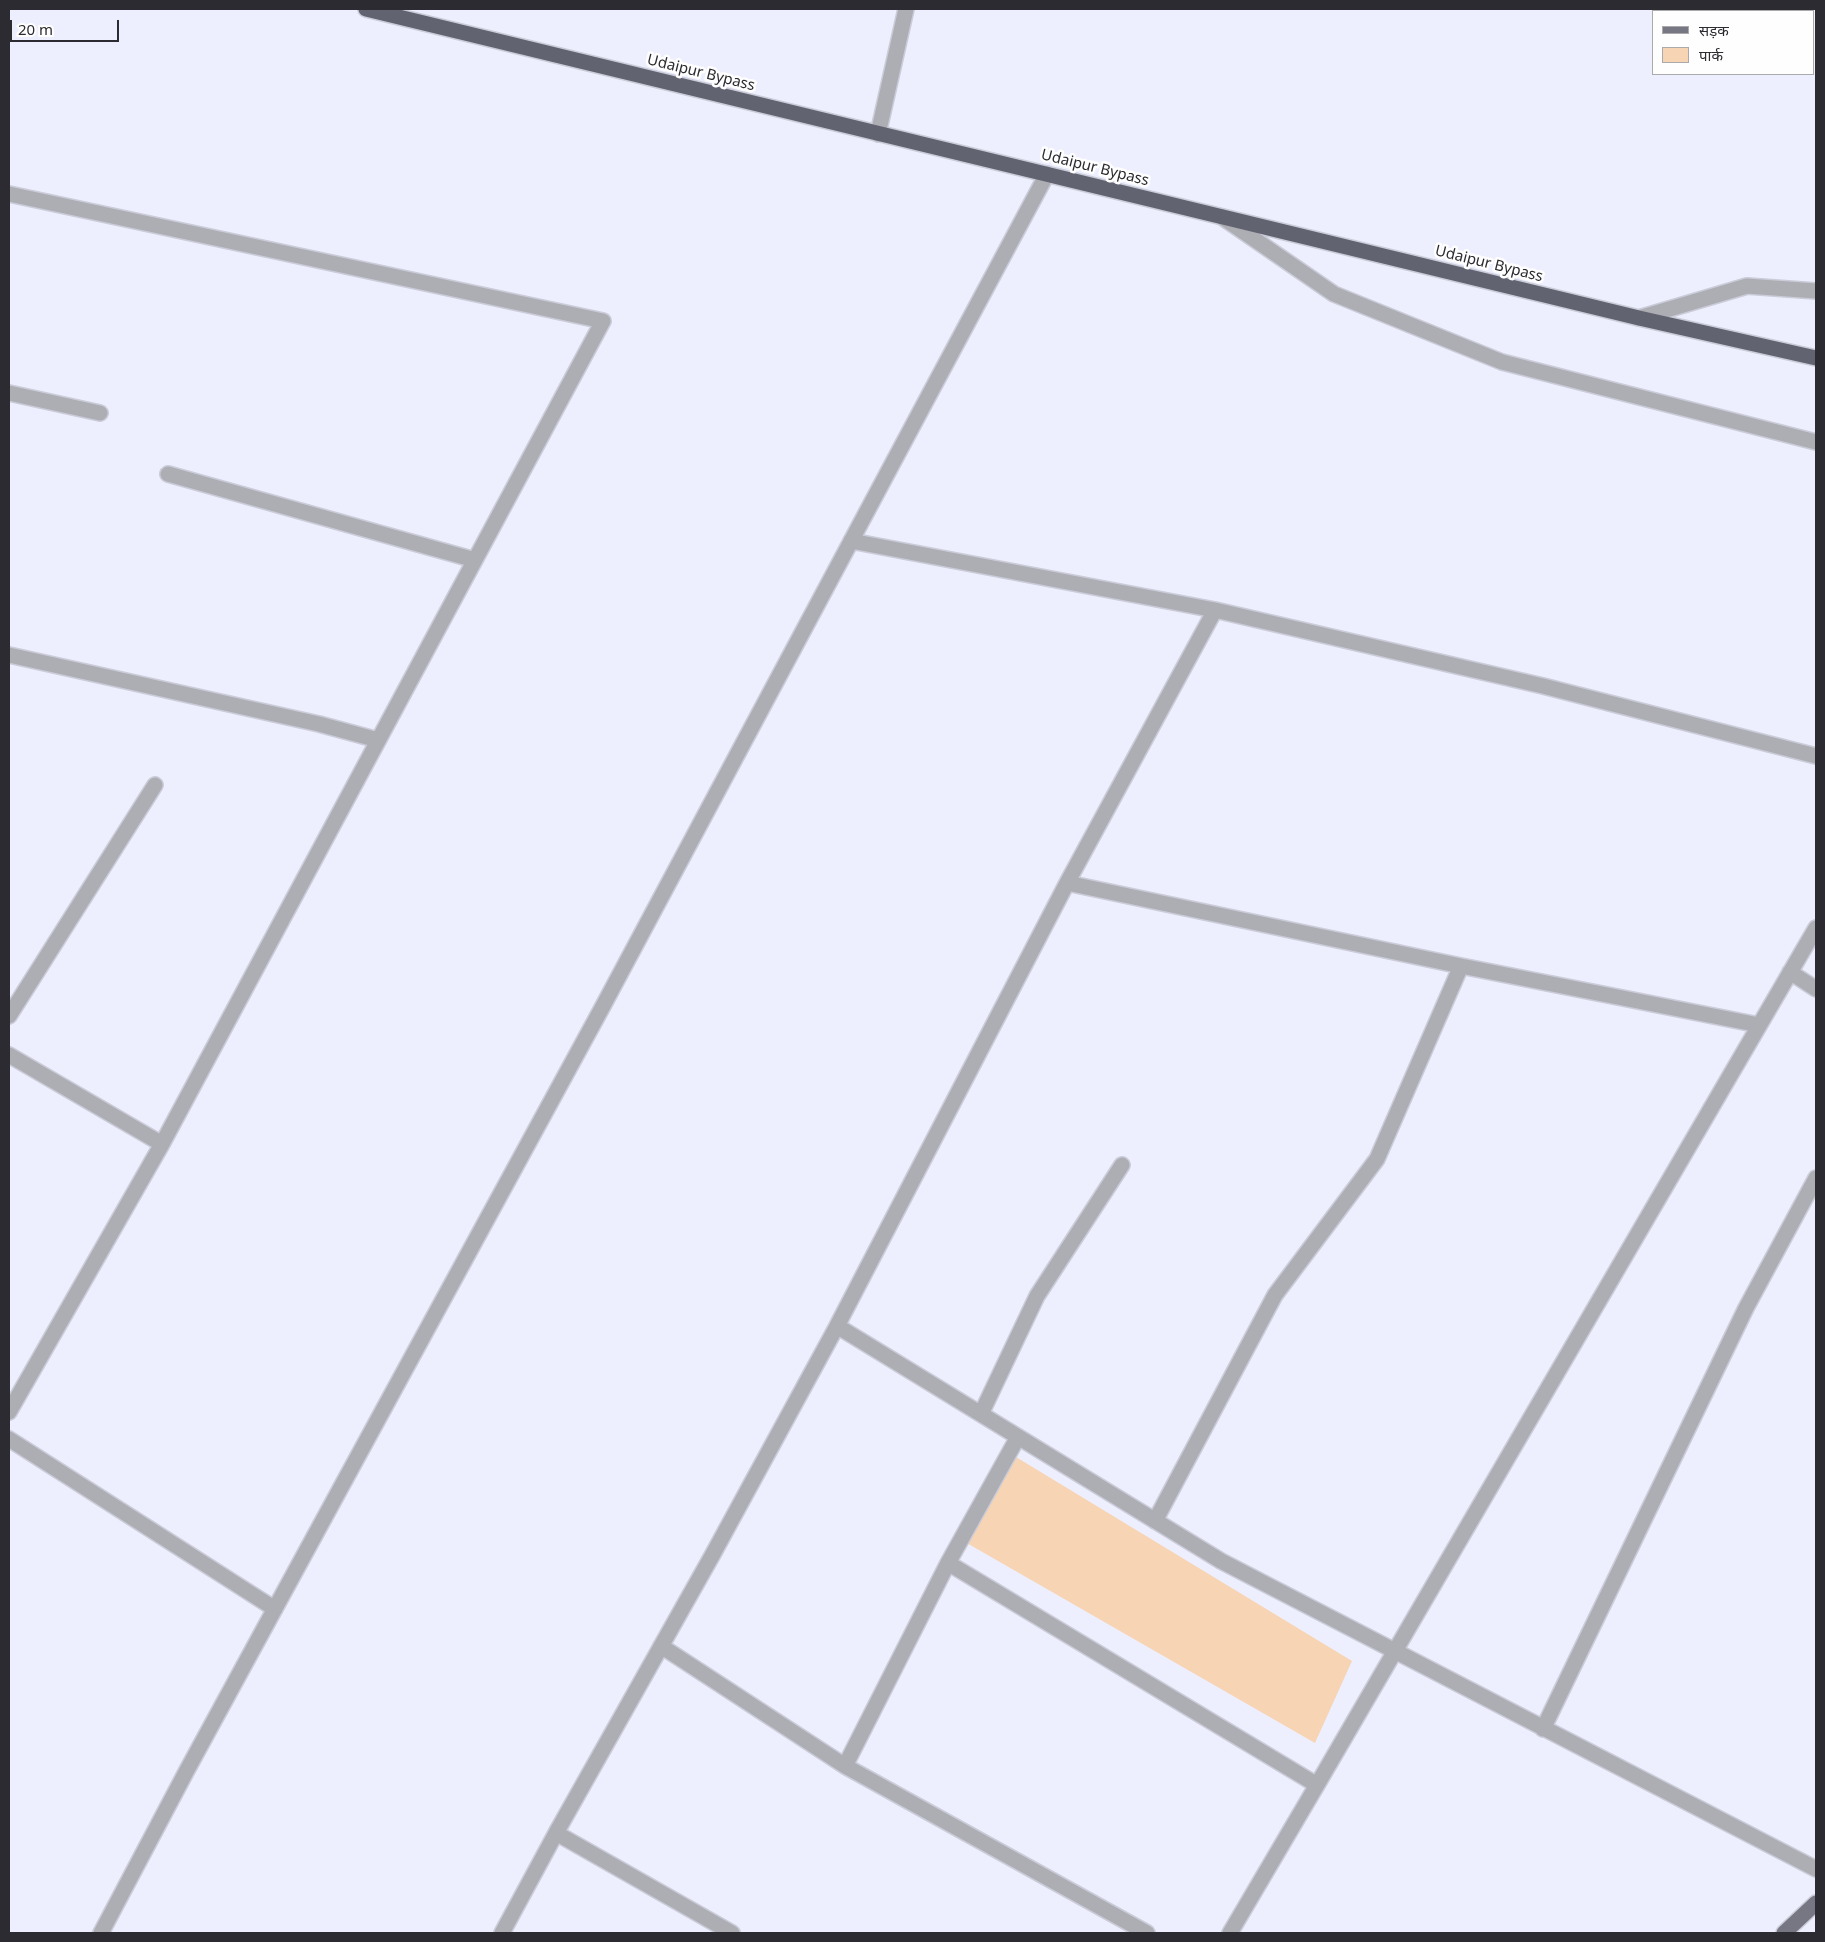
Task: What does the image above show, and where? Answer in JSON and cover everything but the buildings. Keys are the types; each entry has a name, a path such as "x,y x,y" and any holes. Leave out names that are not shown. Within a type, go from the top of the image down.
{"highway":[{"name":"Udaipur Bypass","path":"366,9 1640,318 1816,358"}],"main road":[{"path":"1784,1933 1816,1904"}],"street":[{"path":"878,134 906,9"},
{"path":"101,1933 603,1006 1047,174"},
{"path":"9,194 603,322 162,1144 9,1412"},
{"path":"1220,216 1334,294 1502,362 1816,442"},
{"path":"1640,318 1747,286 1816,291"},
{"path":"9,393 100,413"},
{"path":"168,474 475,560"},
{"path":"851,541 1215,610 1543,686 1816,756"},
{"path":"502,1933 837,1326 1067,883 1215,610"},
{"path":"9,655 318,724 378,740"},
{"path":"9,1016 155,785"},
{"path":"1067,883 1461,966 1759,1025"},
{"path":"1230,1933 1816,928"},
{"path":"1155,1521 1275,1295 1377,1159 1461,966"},
{"path":"1790,972 1816,989"},
{"path":"9,1055 162,1144"},
{"path":"981,1414 1037,1296 1122,1165"},
{"path":"1543,1729 1746,1308 1816,1178"},
{"path":"837,1326 1221,1561 1816,1869"},
{"path":"845,1766 948,1563 1018,1437"},
{"path":"9,1439 275,1609"},
{"path":"948,1563 1317,1785"},
{"path":"661,1646 845,1766 1147,1933"},
{"path":"556,1833 732,1933"}],"green space":[{"path":"1016,1457 1352,1661 1315,1743 965,1542"}]}
